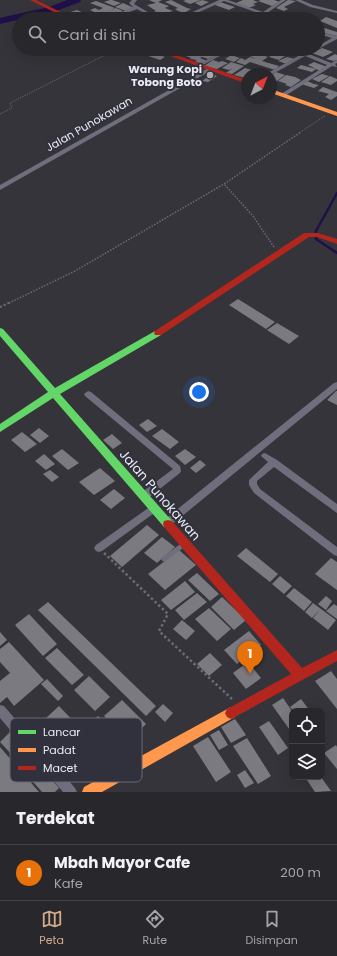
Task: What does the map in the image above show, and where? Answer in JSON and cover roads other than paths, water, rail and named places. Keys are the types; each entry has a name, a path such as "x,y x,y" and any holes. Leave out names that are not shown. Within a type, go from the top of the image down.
{"street":[{"path":"32,0 56,12"},
{"path":"135,0 131,3 136,8 144,12"},
{"path":"195,12 223,0 232,4 264,12 284,0"},
{"path":"232,4 241,0"},
{"path":"297,0 312,6 337,12"},
{"path":"125,12 136,8"},
{"path":"325,34 337,37"},
{"path":"325,44 337,37"},
{"path":"174,56 241,80"},
{"path":"199,65 217,56"},
{"path":"277,70 304,56"},
{"path":"309,56 335,64"},
{"path":"283,95 335,64"},
{"name":"Jalan Punokawan","path":"0,188 210,69"},
{"path":"277,93 334,113"},
{"path":"0,429 54,393 161,331 307,235 316,235 337,242"},
{"name":"Jalan Punokawan","path":"0,331 300,675"},
{"path":"167,523 337,386"},
{"path":"88,394 177,468 171,476 144,496"},
{"path":"265,456 337,509"},
{"path":"274,462 253,480 253,485 257,491 337,552"},
{"path":"99,548 154,508"},
{"path":"142,763 337,655"},
{"path":"0,710 10,722"},
{"path":"61,782 70,792"},
{"path":"89,792 107,782"}],"lane":[{"path":"164,559 185,543"}],"waterway":[{"path":"39,12 76,0"},
{"path":"0,21 12,18"},
{"path":"337,193 316,231 316,239 337,253"}],"place":[{"name":"Warung Kopi Tobong Boto","path":"210,75"},
{"name":"Mbah Mayor Cafe","path":"250,674"}]}
